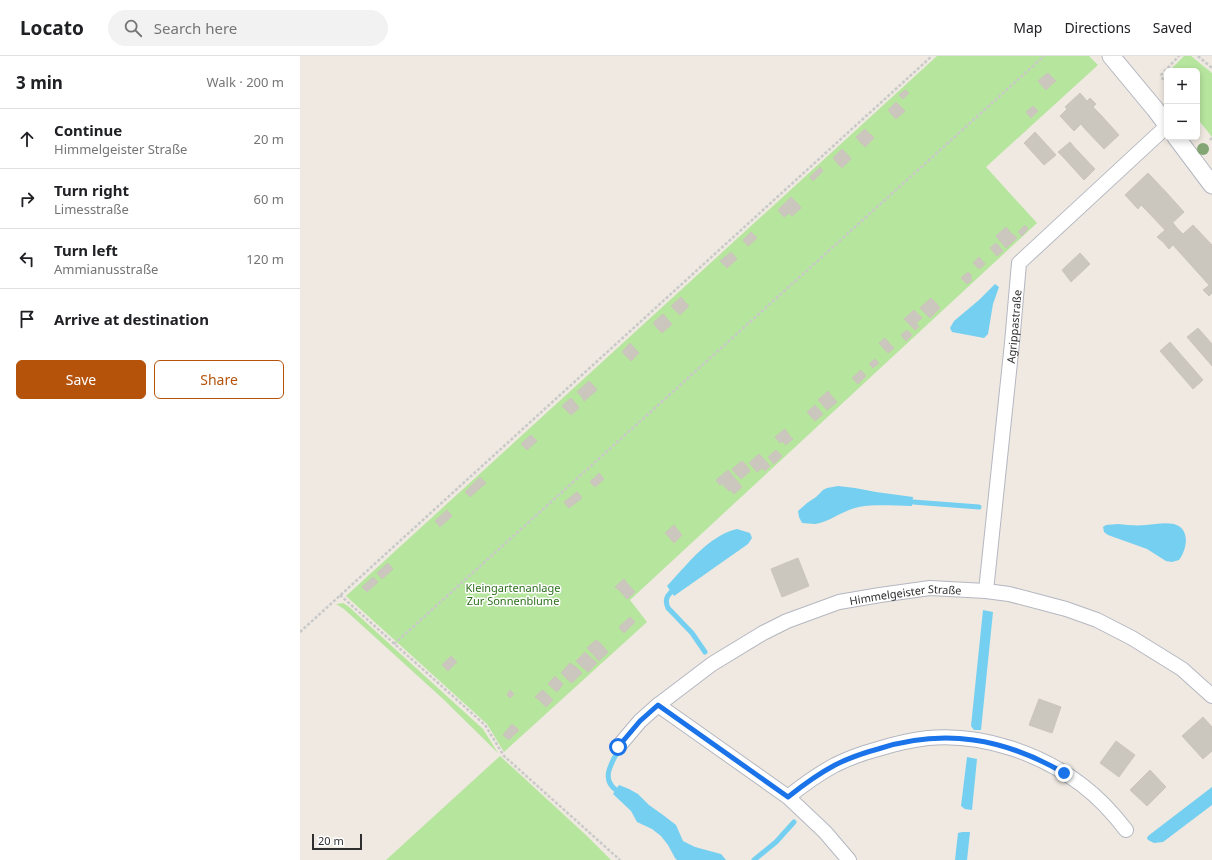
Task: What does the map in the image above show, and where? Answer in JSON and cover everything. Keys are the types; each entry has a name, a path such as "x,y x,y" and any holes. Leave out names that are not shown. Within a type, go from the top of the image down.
{"street":[{"path":"1111,56 1164,122"},
{"name":"Agrippastraße","path":"986,591 1019,264 1164,129"},
{"path":"1178,140 1212,185"},
{"name":"Himmelgeister Straße","path":"618,747 640,721 658,705 712,664 763,633 787,621 828,605 880,594 930,588 986,591 1009,594 1066,609 1097,620 1132,638 1182,669 1212,696"},
{"path":"658,705 788,797 825,832 849,860"},
{"path":"788,797 820,774 852,757 886,746 913,740 929,738 961,738 999,745 1046,762 1082,785 1100,800 1126,830"}],"path":[{"path":"300,632 932,56"},
{"path":"394,644 1044,56"},
{"path":"1163,80 1161,75 1179,56"},
{"path":"1198,56 1212,68"},
{"path":"340,595 485,725 504,756 620,860"}],"green space":[{"name":"Kleingartenanlage Zur Sonnenblume","path":"937,56 1089,56 1098,65 986,167 1037,223 630,600 647,622 504,752 487,724 346,596"},
{"path":"1184,56 1191,56 1212,73 1212,137 1200,122 1200,68 1172,68"},
{"path":"343,603 483,729 498,753 442,698 344,609 336,604"},
{"path":"500,756 611,860 386,860"}],"water":[{"path":"995,284 999,287 993,304 988,334 984,338 952,332 950,328 954,321"},
{"path":"838,486 913,497 912,506 865,506 847,511 821,523 802,523 798,511 823,490"},
{"path":"1174,524 1183,530 1185,535 1186,540 1182,556 1179,560 1172,562 1166,561 1147,549 1108,535 1104,532 1103,527 1106,525"},
{"path":"737,529 750,533 752,538 748,544 674,596 667,586 690,561 717,538"},
{"path":"983,610 993,612 981,730 974,730 971,726"},
{"path":"967,757 977,759 972,810 965,809 961,806"},
{"path":"619,785 638,794 649,805 676,825 683,841 695,847 721,854 726,860 677,860 661,836 652,829 637,822 631,811 613,794"},
{"path":"1212,787 1212,805 1163,842 1154,843 1148,840 1148,836"},
{"path":"970,832 967,860 955,860 958,833"}],"building":[{"path":"1048,73 1056,81 1053,83 1045,75"},
{"path":"1045,75 1053,83 1046,90 1038,81"},
{"path":"905,90 909,93 903,99 899,95"},
{"path":"1080,93 1087,101 1090,98 1096,104 1093,107 1100,114 1084,128 1081,124 1074,131 1060,116 1067,109 1065,107"},
{"path":"896,102 903,109 894,117 888,110"},
{"path":"1033,106 1038,111 1031,118 1026,112"},
{"path":"903,109 905,111 896,119 894,117"},
{"path":"1100,114 1119,135 1104,149 1084,128"},
{"path":"865,129 870,134 861,143 856,137"},
{"path":"1035,132 1056,155 1044,165 1024,143"},
{"path":"870,134 874,138 865,147 861,143"},
{"path":"1070,142 1075,148 1064,158 1058,152"},
{"path":"1075,148 1095,169 1084,180 1064,158"},
{"path":"842,149 848,155 838,164 833,158"},
{"path":"848,155 851,159 842,168 838,164"},
{"path":"820,167 823,171 813,181 810,177"},
{"path":"1148,173 1166,192 1147,211 1141,205 1138,209 1125,195"},
{"path":"1166,192 1184,212 1165,230 1147,211"},
{"path":"791,197 798,204 789,213 782,206"},
{"path":"798,204 801,208 792,216 789,213"},
{"path":"782,206 789,213 784,217 778,210"},
{"path":"1173,223 1177,228 1163,242 1157,237"},
{"path":"1025,225 1028,229 1022,236 1018,232"},
{"path":"1193,225 1212,245 1191,265 1172,244"},
{"path":"1006,227 1010,232 1000,241 996,236"},
{"path":"1177,228 1183,234 1172,244 1173,245 1169,249 1163,242"},
{"path":"751,232 757,238 748,246 743,240"},
{"path":"1010,232 1017,238 1006,248 1000,241"},
{"path":"996,243 1003,251 997,256 990,248"},
{"path":"1212,245 1212,283 1209,285 1191,265"},
{"path":"731,252 737,259 727,268 720,261"},
{"path":"1080,253 1090,264 1071,282 1062,270"},
{"path":"979,257 985,264 979,269 973,263"},
{"path":"968,272 972,276 970,278 972,280 967,284 961,278"},
{"path":"1212,283 1212,293 1209,296 1203,290"},
{"path":"681,297 686,303 677,312 671,306"},
{"path":"931,298 936,303 929,311 933,315 930,318 920,308"},
{"path":"686,303 689,306 680,315 677,312"},
{"path":"936,303 940,308 933,315 929,311"},
{"path":"914,310 922,318 916,323 919,327 915,330 904,319"},
{"path":"663,314 669,321 659,330 653,323"},
{"path":"669,321 672,324 662,333 659,330"},
{"path":"1198,328 1212,344 1212,366 1187,337"},
{"path":"907,330 912,335 906,341 901,335"},
{"path":"885,338 890,344 885,350 879,343"},
{"path":"1170,342 1203,380 1193,389 1160,351"},
{"path":"630,343 637,351 629,359 622,352"},
{"path":"890,344 894,348 888,353 885,350"},
{"path":"637,351 639,353 631,361 629,359"},
{"path":"875,359 879,363 873,368 869,364"},
{"path":"861,370 866,376 858,384 852,378"},
{"path":"589,381 594,386 582,397 577,392"},
{"path":"594,386 597,390 584,401 582,397"},
{"path":"828,391 830,394 820,402 818,400"},
{"path":"830,394 837,402 827,410 820,402"},
{"path":"571,398 577,405 569,413 562,406"},
{"path":"577,405 579,408 571,415 569,413"},
{"path":"815,405 823,414 815,421 807,412"},
{"path":"785,429 789,435 780,443 775,437"},
{"path":"531,435 537,441 527,450 521,444"},
{"path":"789,435 793,439 786,445 782,441"},
{"path":"776,450 782,456 774,464 768,457"},
{"path":"759,454 762,457 752,466 749,463"},
{"path":"762,457 770,466 765,471 762,468 757,472 752,466"},
{"path":"742,461 746,465 736,474 732,469"},
{"path":"746,465 750,471 741,479 736,474"},
{"path":"728,470 732,475 720,485 716,480"},
{"path":"599,473 604,479 595,487 590,482"},
{"path":"732,475 742,487 734,494 722,484"},
{"path":"480,477 486,483 479,489 474,483"},
{"path":"474,483 479,489 470,497 465,492"},
{"path":"577,492 582,498 569,508 564,502"},
{"path":"447,510 452,516 440,527 435,521"},
{"path":"674,525 676,528 668,536 665,533"},
{"path":"676,528 682,535 674,543 668,536"},
{"path":"798,558 809,586 782,597 771,569"},
{"path":"388,563 393,569 382,579 377,573"},
{"path":"373,577 378,582 367,592 362,587"},
{"path":"624,579 626,582 618,589 615,587"},
{"path":"626,582 635,592 627,599 618,589"},
{"path":"630,617 635,622 624,633 619,627"},
{"path":"596,640 600,643 591,652 587,648"},
{"path":"600,643 608,652 599,661 591,652"},
{"path":"585,652 588,655 579,664 576,661"},
{"path":"588,655 597,663 588,672 579,664"},
{"path":"451,656 457,662 448,671 442,665"},
{"path":"570,663 576,667 566,678 561,673"},
{"path":"576,667 582,673 572,683 566,678"},
{"path":"555,676 563,684 557,692 548,684"},
{"path":"510,690 514,694 510,698 507,695"},
{"path":"542,690 545,692 538,699 535,697"},
{"path":"545,692 553,700 546,707 538,699"},
{"path":"1039,699 1061,707 1052,733 1029,725"},
{"path":"1203,717 1212,727 1212,730 1193,748 1182,736"},
{"path":"512,724 519,730 509,740 503,735"},
{"path":"1212,730 1212,751 1203,759 1193,748"},
{"path":"1116,741 1135,755 1119,777 1100,763"},
{"path":"1150,770 1166,787 1147,806 1130,790"}],"waterway":[{"path":"913,502 979,507"},
{"path":"671,592 666,599 668,608 692,633 705,652"},
{"path":"616,790 611,786 608,776 610,766 618,751"},
{"path":"754,860 776,842 794,822"}],"route":[{"path":"618,747 640,721 658,705 788,797 820,774 852,757 886,746 929,738 961,738 999,745 1046,762 1064,773"}]}
